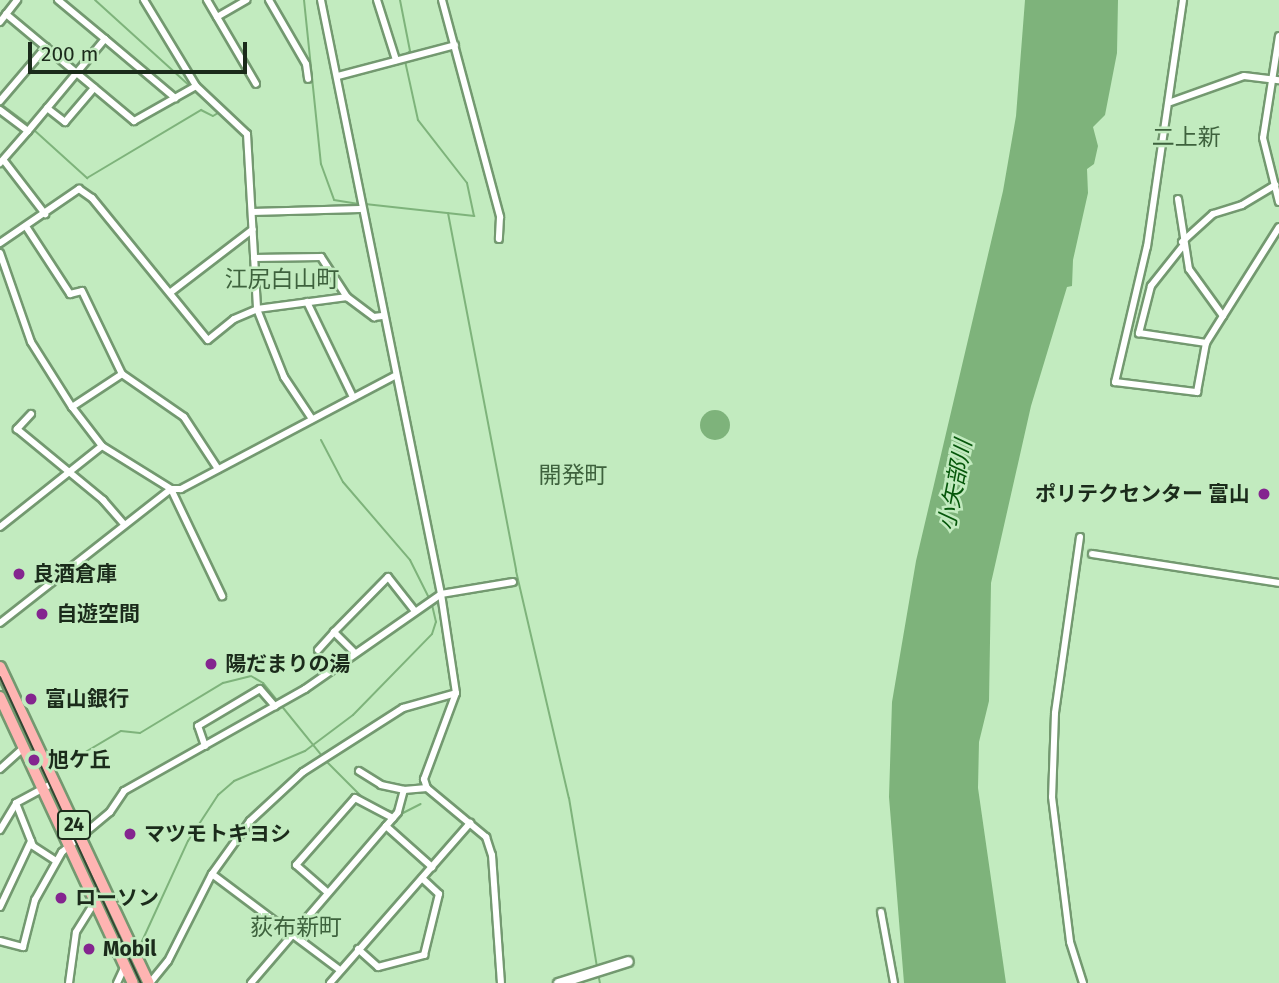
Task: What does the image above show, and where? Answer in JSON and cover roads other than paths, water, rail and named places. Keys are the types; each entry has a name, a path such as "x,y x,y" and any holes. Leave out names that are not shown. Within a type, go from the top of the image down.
{"main road":[{"name":"24","path":"0,667 150,983"},
{"name":"24","path":"0,697 4,716 43,788 133,983"}],"street":[{"path":"0,22 17,0"},
{"path":"58,0 175,97"},
{"path":"144,0 196,86 247,134 257,309 284,377 312,419"},
{"path":"207,0 256,84"},
{"path":"217,17 247,0"},
{"path":"268,0 306,64 307,79"},
{"path":"321,0 338,76 360,209 441,594 456,693 453,709 426,766 427,788"},
{"path":"377,0 396,60"},
{"path":"442,0 500,217 499,239"},
{"path":"1183,0 1171,102 1147,246 1115,382 1197,392 1206,343 1279,227"},
{"path":"6,13 134,121 196,86"},
{"path":"1279,36 1276,80 1263,138 1279,202"},
{"path":"45,214 2,163 105,39"},
{"path":"338,76 454,45"},
{"path":"0,101 46,47"},
{"path":"1171,102 1244,76 1276,80"},
{"path":"47,108 65,122 94,88"},
{"path":"0,110 30,128"},
{"path":"1206,343 1139,333 1151,286 1182,244 1213,214 1242,205 1275,184"},
{"path":"0,243 27,228 79,189 92,198 208,340 234,318 257,309 347,297"},
{"path":"1178,199 1182,244 1189,269 1223,316"},
{"path":"252,212 360,209"},
{"path":"27,228 69,294 82,291 122,374 184,417 218,469"},
{"path":"171,292 253,229"},
{"path":"0,253 31,342 72,407 102,446 171,489 181,489 394,376"},
{"path":"254,258 321,257 347,297 374,317 383,316"},
{"path":"307,302 354,397"},
{"path":"72,407 122,374"},
{"path":"31,414 17,429 69,472 122,523"},
{"path":"0,527 102,446"},
{"path":"0,623 122,523 171,489"},
{"path":"171,489 222,596"},
{"path":"1080,537 1055,713 1052,797 1070,942 1083,983"},
{"path":"1091,554 1279,583"},
{"path":"318,650 388,577 415,610"},
{"path":"0,941 23,947 35,900 56,861 68,844 110,812 124,792 275,706 441,594 513,582"},
{"path":"334,632 355,653"},
{"path":"205,746 198,726 260,689 275,706"},
{"path":"150,983 168,961 212,874 238,833 303,772 403,708 456,693"},
{"path":"0,769 23,748"},
{"path":"359,771 381,785 404,790 427,788 486,837 492,855 501,983"},
{"path":"0,830 16,803 55,782"},
{"path":"251,983 293,930 393,818 404,790"},
{"path":"327,892 296,865 346,807 355,798 393,818"},
{"path":"16,803 31,841 56,861"},
{"path":"330,983 470,823"},
{"path":"386,826 432,866"},
{"path":"0,907 6,886 31,841"},
{"path":"212,874 293,930 340,970"},
{"path":"358,949 378,967 424,955 439,894 422,878"},
{"path":"68,983 76,932 95,902"},
{"path":"881,912 894,983"},
{"path":"558,983 628,961"},
{"path":"117,983 125,966"}],"water":[{"name":"小矢部川","path":"1025,0 1118,0 1117,53 1105,115 1093,127 1098,146 1094,164 1087,169 1088,193 1073,260 1072,286 1067,287 1031,406 991,583 989,701 979,742 978,788 1006,983 904,983 889,797 892,702 916,561 1003,191 1016,116"},
{"path":"715,410 726,414 730,425 726,436 715,440 704,436 700,425 704,414"}],"waterway":[{"path":"95,0 190,86"},
{"path":"304,0 321,164 334,200 359,204"},
{"path":"400,0 410,51 404,56"},
{"path":"365,204 474,216 467,183 418,120 405,61"},
{"path":"194,90 240,133"},
{"path":"1,104 30,126"},
{"path":"34,130 87,178 201,110 213,116 218,113"},
{"path":"448,213 516,571 569,798 597,967"},
{"path":"321,440 343,482 410,560 430,600"},
{"path":"138,950 188,841 218,795 234,781 305,751 353,715 432,634 436,622 432,605"},
{"path":"72,760 121,731 140,733 223,683 251,676 263,683 323,757"},
{"path":"326,761 364,799"},
{"path":"401,814 421,804"},
{"path":"381,808 396,813"},
{"path":"598,973 600,983"}],"tram line":[{"path":"0,677 141,983"}],"place":[{"name":"ポリテクセンター 富山","path":"1264,494"},
{"name":"良酒倉庫","path":"19,574"},
{"name":"自遊空間","path":"42,614"},
{"name":"陽だまりの湯","path":"211,664"},
{"name":"富山銀行","path":"31,699"},
{"name":"旭ケ丘","path":"34,760"},
{"name":"マツモトキヨシ","path":"130,834"},
{"name":"ローソン","path":"61,898"},
{"name":"Mobil","path":"89,949"}],"district":[{"name":"二上新","path":"1186,137"},
{"name":"江尻白山町","path":"282,279"},
{"name":"開発町","path":"573,475"},
{"name":"荻布新町","path":"296,927"}]}
